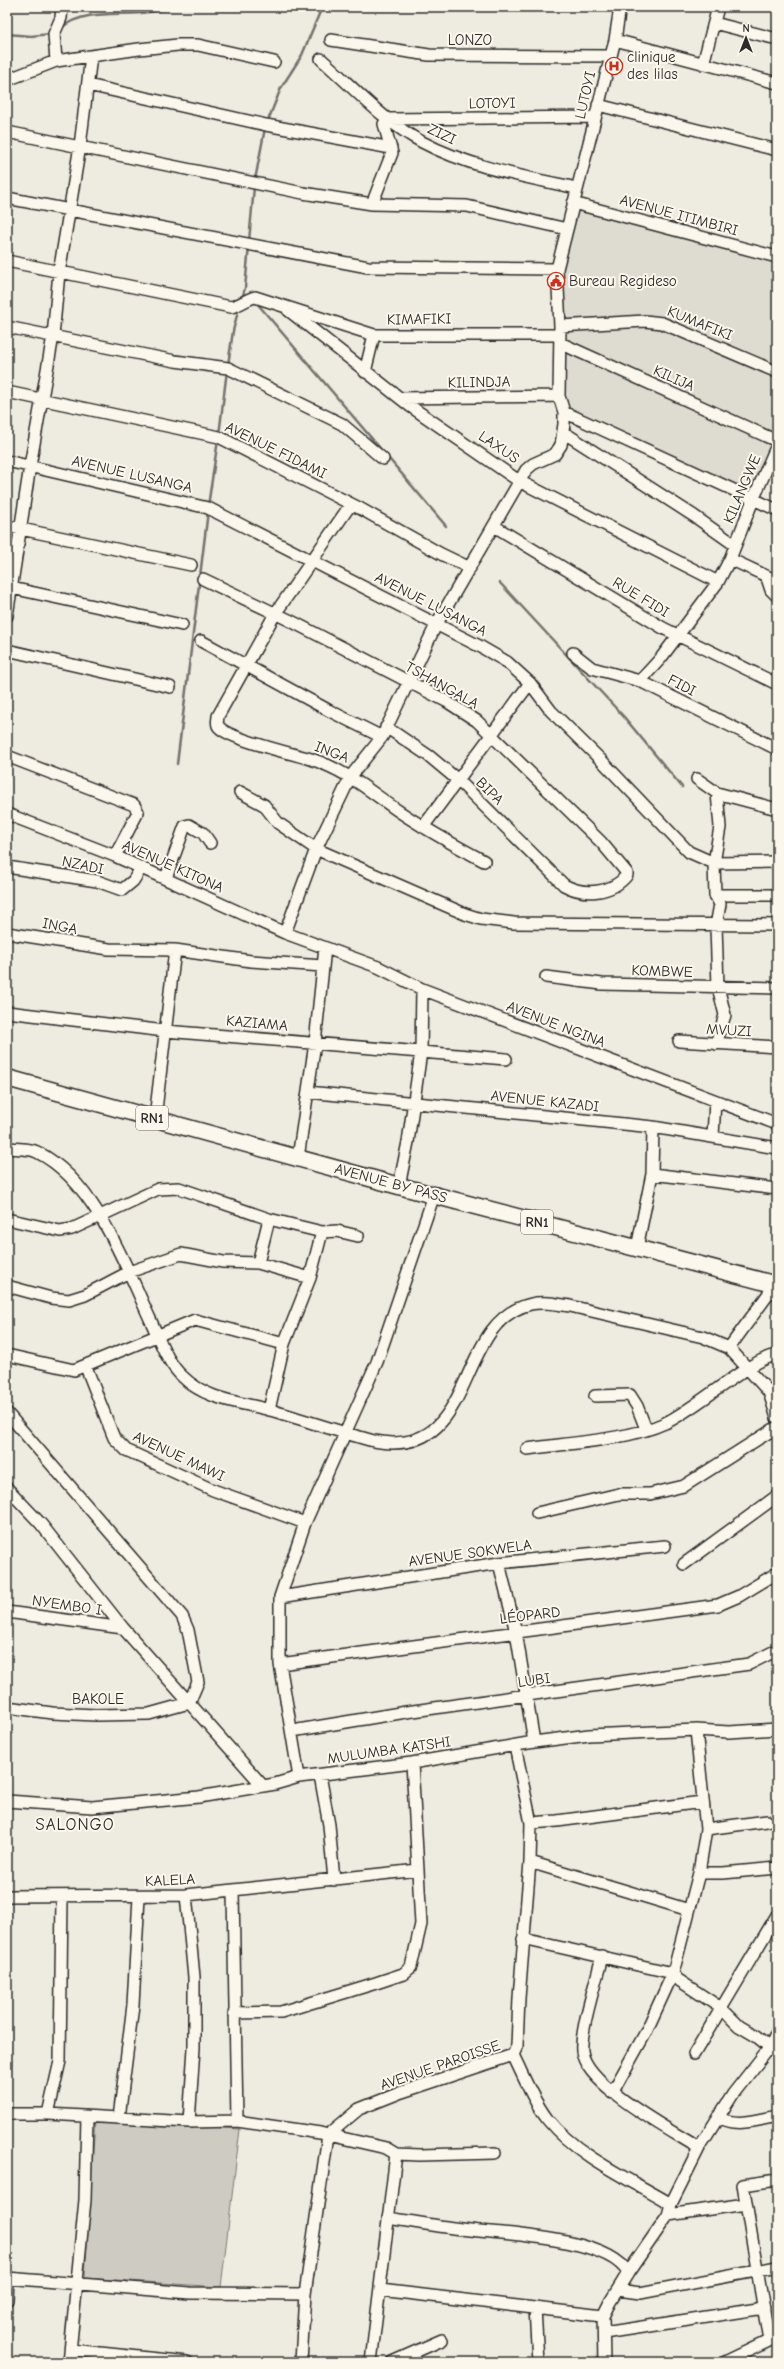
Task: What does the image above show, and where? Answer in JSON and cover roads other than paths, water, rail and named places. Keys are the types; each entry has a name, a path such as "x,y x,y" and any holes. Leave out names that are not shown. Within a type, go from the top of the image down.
{"highway":[{"name":"AVENUE BY PASS","path":"7,1078 399,1186 776,1285"}],"street":[{"path":"56,61 54,34 61,18 62,7"},
{"name":"LUTOYI","path":"564,412 559,396 560,334 557,270 609,56 615,40 620,7"},
{"path":"703,64 718,7"},
{"path":"714,22 777,39"},
{"name":"LONZO","path":"332,40 429,55 609,56"},
{"path":"615,40 777,84"},
{"path":"7,80 56,61 139,48 198,45 274,62"},
{"path":"7,616 9,587 21,529 41,399 53,336 59,273 80,146 91,56"},
{"name":"ZIZI","path":"321,59 388,120 421,141 447,154 485,166 576,188"},
{"path":"88,86 266,125 392,148"},
{"path":"598,105 777,150"},
{"name":"LOTOYI","path":"388,120 595,117"},
{"path":"372,204 388,165 392,148 384,128 384,124 388,120"},
{"path":"7,132 303,193 372,204 468,206 567,229"},
{"path":"7,198 368,267 557,270"},
{"name":"AVENUE ITIMBIRI","path":"573,203 777,257"},
{"name":"KIMAFIKI","path":"7,261 59,273 231,307 237,306 246,298 255,297 374,335 560,334"},
{"name":"LAXUS","path":"283,306 400,398 519,480 718,582"},
{"name":"KUMAFIKI","path":"560,334 645,321 662,322 777,372"},
{"path":"7,327 175,361 228,368 342,424 383,459"},
{"name":"KILIJA","path":"560,334 777,441"},
{"path":"365,372 374,335"},
{"name":"AVENUE FIDAMI","path":"7,392 219,437 351,504 470,568"},
{"name":"KILINDJA","path":"400,398 559,396"},
{"path":"285,933 316,849 351,776 384,732 409,684 436,625 519,480 526,470 533,464 555,454 560,445 563,432 564,412 752,500 777,510"},
{"path":"563,432 694,516 735,545"},
{"name":"KILANGWE","path":"640,681 661,658 676,635 718,582 730,559 752,500 777,445"},
{"name":"AVENUE LUSANGA","path":"7,461 208,508 495,654 507,662 530,683 551,711 603,762 689,852 714,863 777,862"},
{"path":"247,666 276,614 311,560 351,504"},
{"path":"7,526 191,565"},
{"name":"RUE FIDI","path":"494,526 676,635 777,684"},
{"path":"730,559 772,580 771,590 777,596"},
{"name":"TSHANGALA","path":"203,579 276,614 409,684 446,701 477,721 601,842 627,872 622,881 613,887 594,892 576,892 564,886"},
{"path":"9,587 182,624"},
{"name":"BIPA","path":"201,641 328,710 384,732 429,756 459,781 564,886"},
{"path":"7,650 170,687"},
{"name":"FIDI","path":"573,653 596,669 640,681 777,749"},
{"name":"INGA","path":"247,666 218,716 219,728 273,749 312,760 351,776 423,827 484,861"},
{"path":"423,827 459,781 491,734 530,683"},
{"path":"7,756 134,805 138,812 115,856"},
{"path":"697,779 717,793 777,809"},
{"path":"240,792 264,805 278,823 316,849 416,894 482,919 514,923 716,926 777,925"},
{"path":"716,1044 725,1015 718,987 716,926 720,904 715,895 714,863 720,827 717,793"},
{"name":"AVENUE KITONA","path":"7,814 142,867 285,933 325,948"},
{"path":"166,878 185,826 188,825 202,833 210,843"},
{"name":"NZADI","path":"7,867 97,881 122,890 133,881 142,867"},
{"path":"715,895 777,895"},
{"name":"INGA","path":"7,933 109,949 175,950 250,961 323,966"},
{"path":"298,1158 315,1043 325,948"},
{"name":"AVENUE NGINA","path":"325,948 378,967 422,989 777,1124"},
{"path":"154,1118 175,950"},
{"name":"KOMBWE","path":"546,978 602,984 777,988"},
{"path":"399,1186 415,1102 421,1052 422,989"},
{"name":"KAZIAMA","path":"7,1012 165,1031 506,1059"},
{"name":"MVUZI","path":"679,1041 777,1047"},
{"name":"AVENUE KAZADI","path":"308,1092 653,1128 713,1136 777,1148"},
{"path":"713,1136 715,1101"},
{"path":"637,1248 652,1174 653,1128"},
{"path":"7,1148 36,1151 58,1165 74,1181 100,1216 129,1272 168,1357 182,1377 199,1388 222,1399 270,1410 344,1434 389,1444 421,1437 438,1427 456,1402 491,1331 505,1318 531,1304 570,1306 703,1337 729,1348 747,1370 773,1389 777,1418"},
{"path":"652,1174 777,1189"},
{"path":"7,1219 60,1231 72,1229 158,1189 167,1187 179,1188 269,1219 322,1232 337,1231 358,1236"},
{"path":"299,1777 280,1664 280,1597 305,1523 377,1362 434,1195"},
{"path":"258,1263 269,1219"},
{"path":"270,1410 284,1344 310,1278 322,1232"},
{"path":"7,1286 51,1298 69,1300 85,1295 129,1272 181,1254 223,1262 258,1263 310,1278"},
{"path":"729,1348 776,1285"},
{"path":"7,1355 57,1368 74,1370 86,1367 188,1322 202,1321 284,1344"},
{"path":"527,1449 622,1435 665,1424 747,1370 770,1356 777,1355"},
{"name":"AVENUE MAWI","path":"86,1367 114,1438 126,1450 214,1490 305,1523"},
{"path":"595,1396 630,1395 637,1406 646,1430"},
{"path":"7,1413 182,1616 188,1630 198,1682 189,1703"},
{"path":"537,1513 619,1494 650,1494 684,1486 777,1427"},
{"path":"7,1488 41,1524 123,1628 263,1786"},
{"path":"684,1564 777,1496"},
{"name":"AVENUE SOKWELA","path":"280,1597 499,1563 665,1546"},
{"path":"499,1563 516,1632 528,1696 534,1742"},
{"name":"LÉOPARD","path":"280,1664 718,1605 739,1596 777,1572"},
{"name":"NYEMBO I","path":"7,1612 123,1628"},
{"name":"LUBI","path":"292,1731 406,1712 749,1664 777,1650"},
{"name":"BAKOLE","path":"7,1707 52,1713 96,1715 149,1714 189,1703"},
{"name":"MULUMBA KATSHI","path":"7,1801 92,1807 199,1797 263,1786 299,1777 412,1763 534,1742 589,1735 696,1730 729,1732 777,1729"},
{"path":"612,2093 646,2032 673,1973 699,1872 706,1830 696,1730"},
{"name":"AVENUE PAROISSE","path":"328,2135 359,2109 402,2092 513,2055 517,2046 523,1939 530,1862 531,1822 515,1746"},
{"path":"234,2013 281,2012 403,1974 411,1967 421,1924 412,1763"},
{"path":"320,1775 329,1825 334,1880"},
{"path":"531,1822 557,1821 702,1802"},
{"path":"706,1830 767,1821"},
{"path":"530,1862 689,1910"},
{"path":"699,1872 723,1873 777,1868"},
{"name":"KALELA","path":"7,1896 186,1896 418,1870"},
{"path":"233,1891 237,2121"},
{"path":"7,1896 7,1903"},
{"path":"186,1896 194,1978 194,2048 189,2122"},
{"path":"48,2114 60,2061 62,1897"},
{"path":"119,2118 133,2005 139,1897"},
{"path":"694,2054 777,1914"},
{"path":"523,1939 673,1973 677,1979 721,2008 739,2026 774,2050"},
{"path":"602,1956 582,2050 587,2065 612,2093 699,2148"},
{"path":"604,2362 603,2316 628,2272 668,2215 671,2204 699,2148 733,2094 774,2050 777,2032"},
{"path":"513,2055 536,2101 559,2133 586,2153 671,2204"},
{"path":"7,2114 48,2114 189,2122 237,2121 328,2135 386,2148 396,2154 445,2156 495,2153"},
{"path":"719,2118 727,2122 741,2123 777,2116"},
{"path":"69,2362 75,2284 85,2200 87,2117"},
{"path":"301,2362 305,2294 328,2135"},
{"path":"371,2362 396,2154"},
{"path":"725,2362 773,2339 764,2308 744,2185 777,2180"},
{"path":"668,2215 746,2204"},
{"path":"388,2218 569,2243 604,2255 624,2265 628,2272"},
{"path":"618,2290 640,2293 777,2267"},
{"path":"7,2300 8,2278 190,2293 305,2294"},
{"path":"380,2290 603,2316"},
{"path":"535,2308 538,2362"},
{"path":"604,2332 764,2308"},
{"path":"392,2362 442,2340"},
{"path":"71,2350 187,2362"}],"waterway":[{"path":"61,28 79,18 99,14 141,13 178,7"},
{"path":"267,123 281,88 302,55 322,7"},
{"path":"7,34 31,36 50,34"},
{"path":"255,180 265,128"},
{"path":"249,241 254,187"},
{"path":"242,299 245,288 249,246"},
{"path":"256,302 446,526"},
{"path":"228,365 233,331 239,307"},
{"path":"219,435 227,370"},
{"path":"208,506 218,440"},
{"path":"177,764 208,511"},
{"path":"500,583 624,717 682,787"}],"place":[{"name":"clinique des lilas","path":"614,66"},
{"name":"Bureau Regideso","path":"556,281"}],"district":[{"name":"SALONGO","path":"75,1824"}]}
